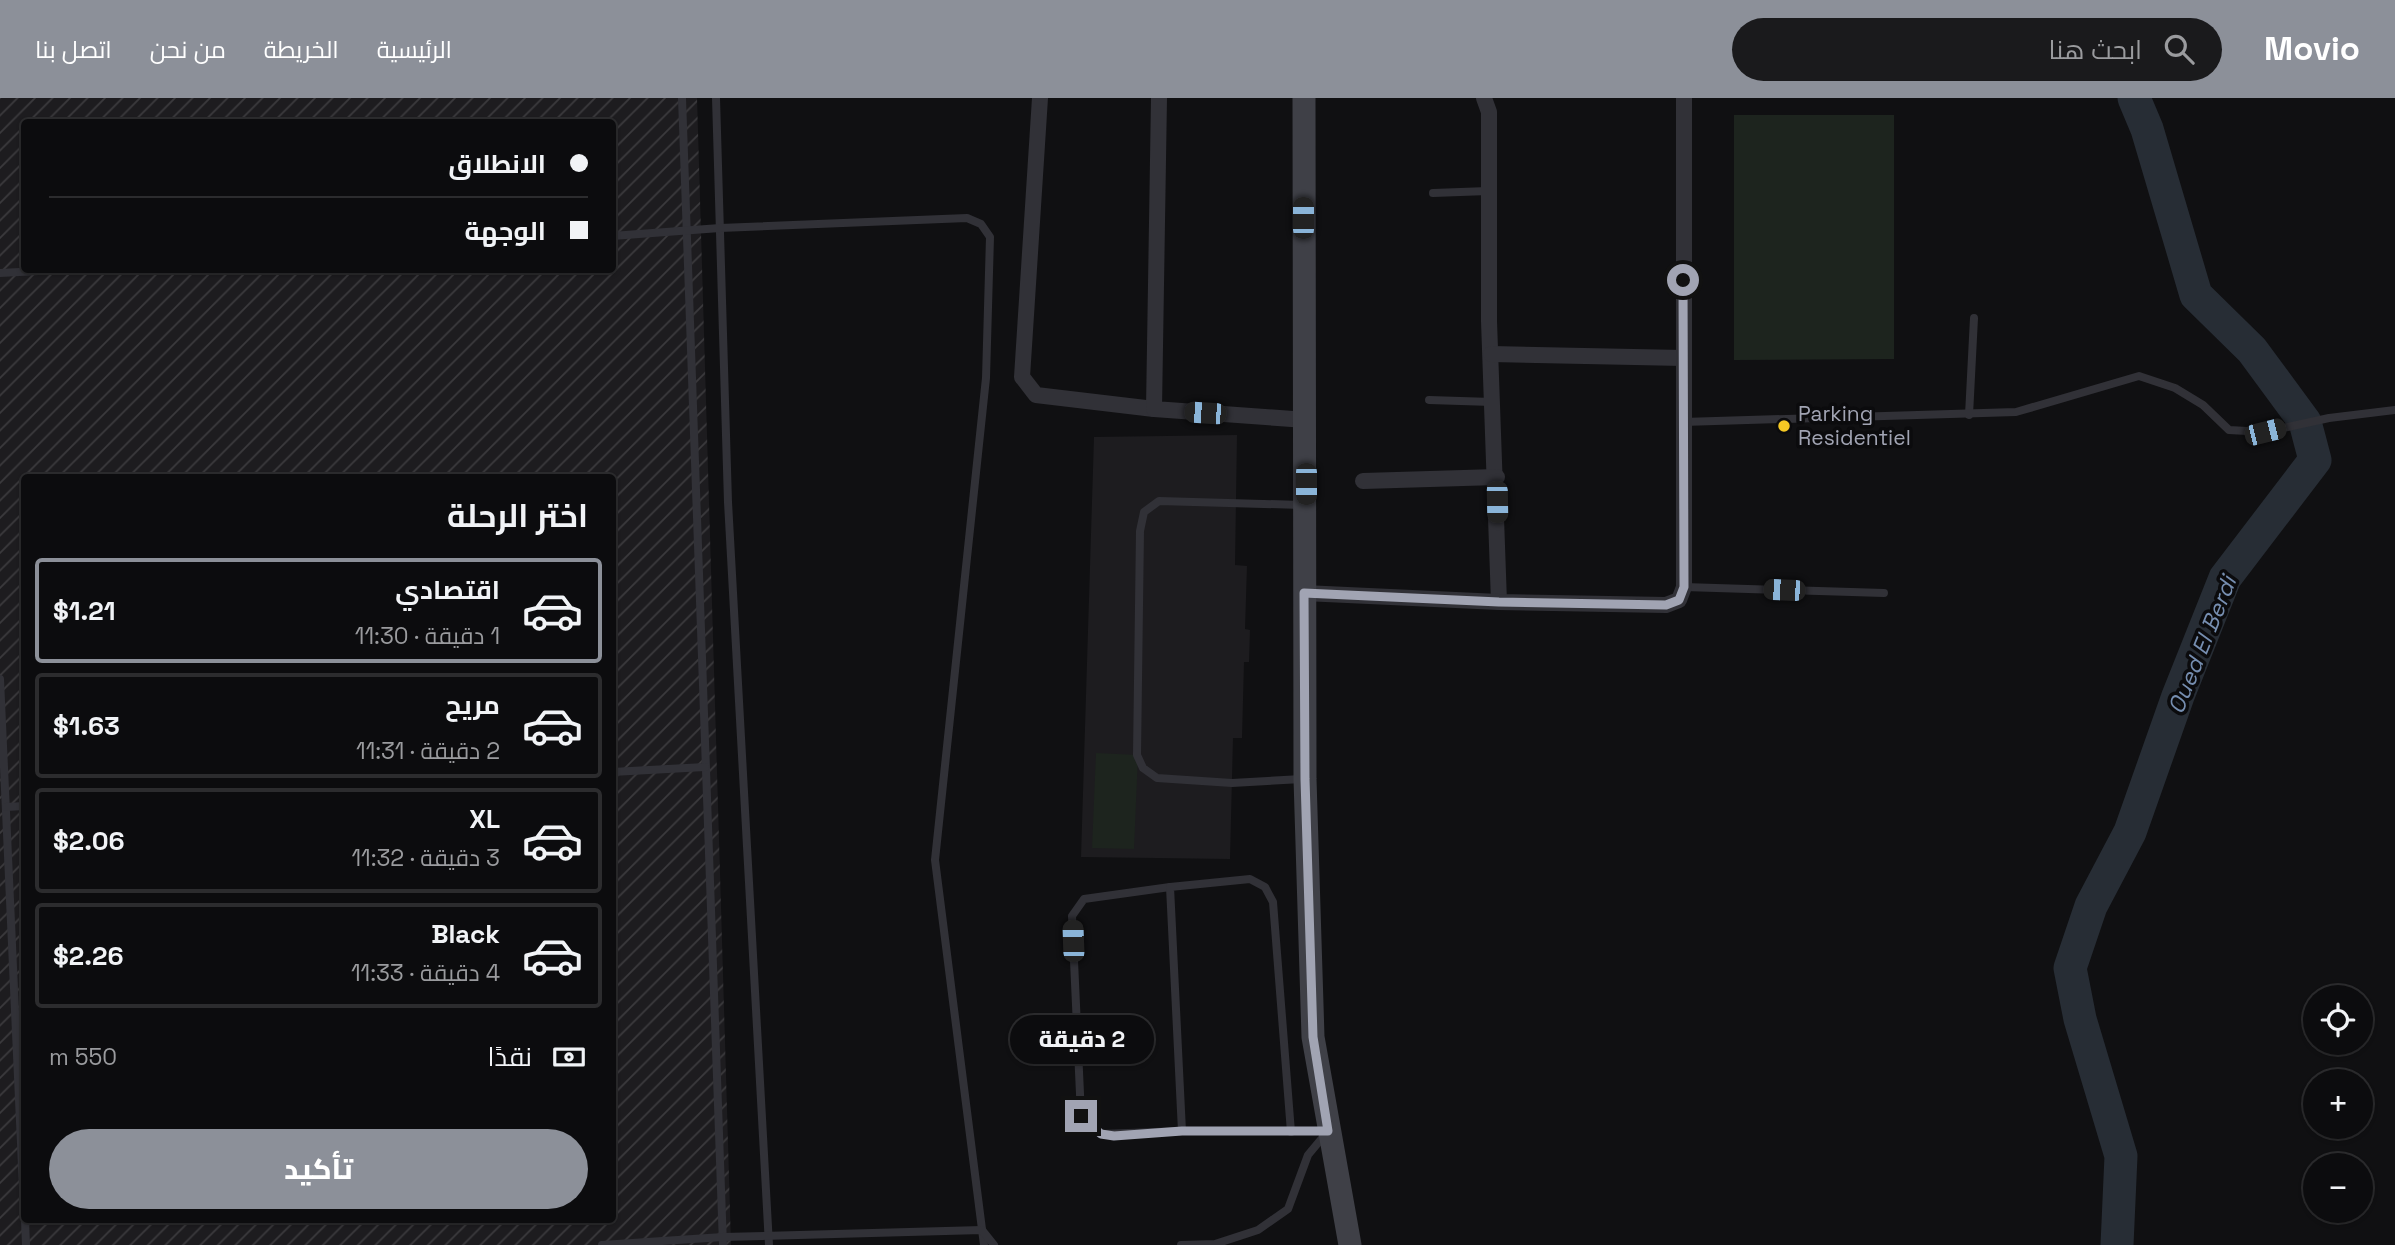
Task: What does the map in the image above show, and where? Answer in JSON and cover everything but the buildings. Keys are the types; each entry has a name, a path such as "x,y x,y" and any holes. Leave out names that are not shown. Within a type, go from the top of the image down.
{"main road":[{"path":"1304,98 1305,779 1313,1037 1350,1245"}],"street":[{"path":"1040,98 1022,377 1036,395 1154,409 1306,420"},
{"path":"1154,409 1159,98"},
{"path":"1484,98 1489,112 1491,354 1499,602"},
{"path":"1304,593 1499,602 1666,605 1679,600 1684,587 1684,98"},
{"path":"1491,354 1683,358"},
{"path":"1363,481 1497,477"}],"lane":[{"path":"682,98 723,1241"},
{"path":"716,98 728,502 769,1240"},
{"path":"1433,192 1488,191"},
{"path":"616,236 720,228 967,218 981,224 990,237 986,378 935,860 984,1245"},
{"path":"0,273 21,272"},
{"path":"1969,415 1974,318"},
{"path":"1683,422 2016,412 2139,376 2175,388 2203,405 2229,430 2265,432 2329,418 2395,410"},
{"path":"1429,400 1493,402"},
{"path":"1305,779 1232,783 1157,778 1143,768 1137,755 1140,531 1144,512 1159,501 1306,505"},
{"path":"1684,587 1884,593"},
{"path":"0,680 21,1143"},
{"path":"616,772 705,767"},
{"path":"6,807 21,806"},
{"path":"1291,1132 1273,902 1265,887 1250,879 1084,899 1072,916 1081,1116 1101,1134 1182,1131 1291,1132 1328,1131"},
{"path":"1170,887 1182,1131"},
{"path":"1181,1245 1215,1244 1258,1230 1288,1209 1308,1155 1328,1131"},
{"path":"25,1223 26,1245"},
{"path":"602,1245 982,1230"},
{"path":"982,1230 994,1245"}],"shaded area":[{"path":"0,98 697,98 731,1245 0,1245"},
{"path":"1734,115 1894,115 1894,359 1734,360"},
{"path":"1237,435 1235,565 1247,566 1245,629 1250,630 1249,662 1244,662 1242,738 1233,738 1230,859 1081,857 1094,437"},
{"path":"1096,753 1138,755 1134,849 1092,848"}],"waterway":[{"name":"Oued El Berdi","path":"2117,1245 2121,1156 2080,1019 2070,968 2091,906 2130,832 2178,696 2225,578 2315,460 2305,422 2252,350 2196,295 2147,129 2134,98"}],"place":[{"name":"Parking Residentiel","path":"1784,426"}],"route":[{"path":"1081,1116 1101,1134 1114,1136 1182,1131 1328,1131 1313,1037 1305,779 1304,593 1499,602 1666,605 1679,600 1684,587 1683,280"}]}
